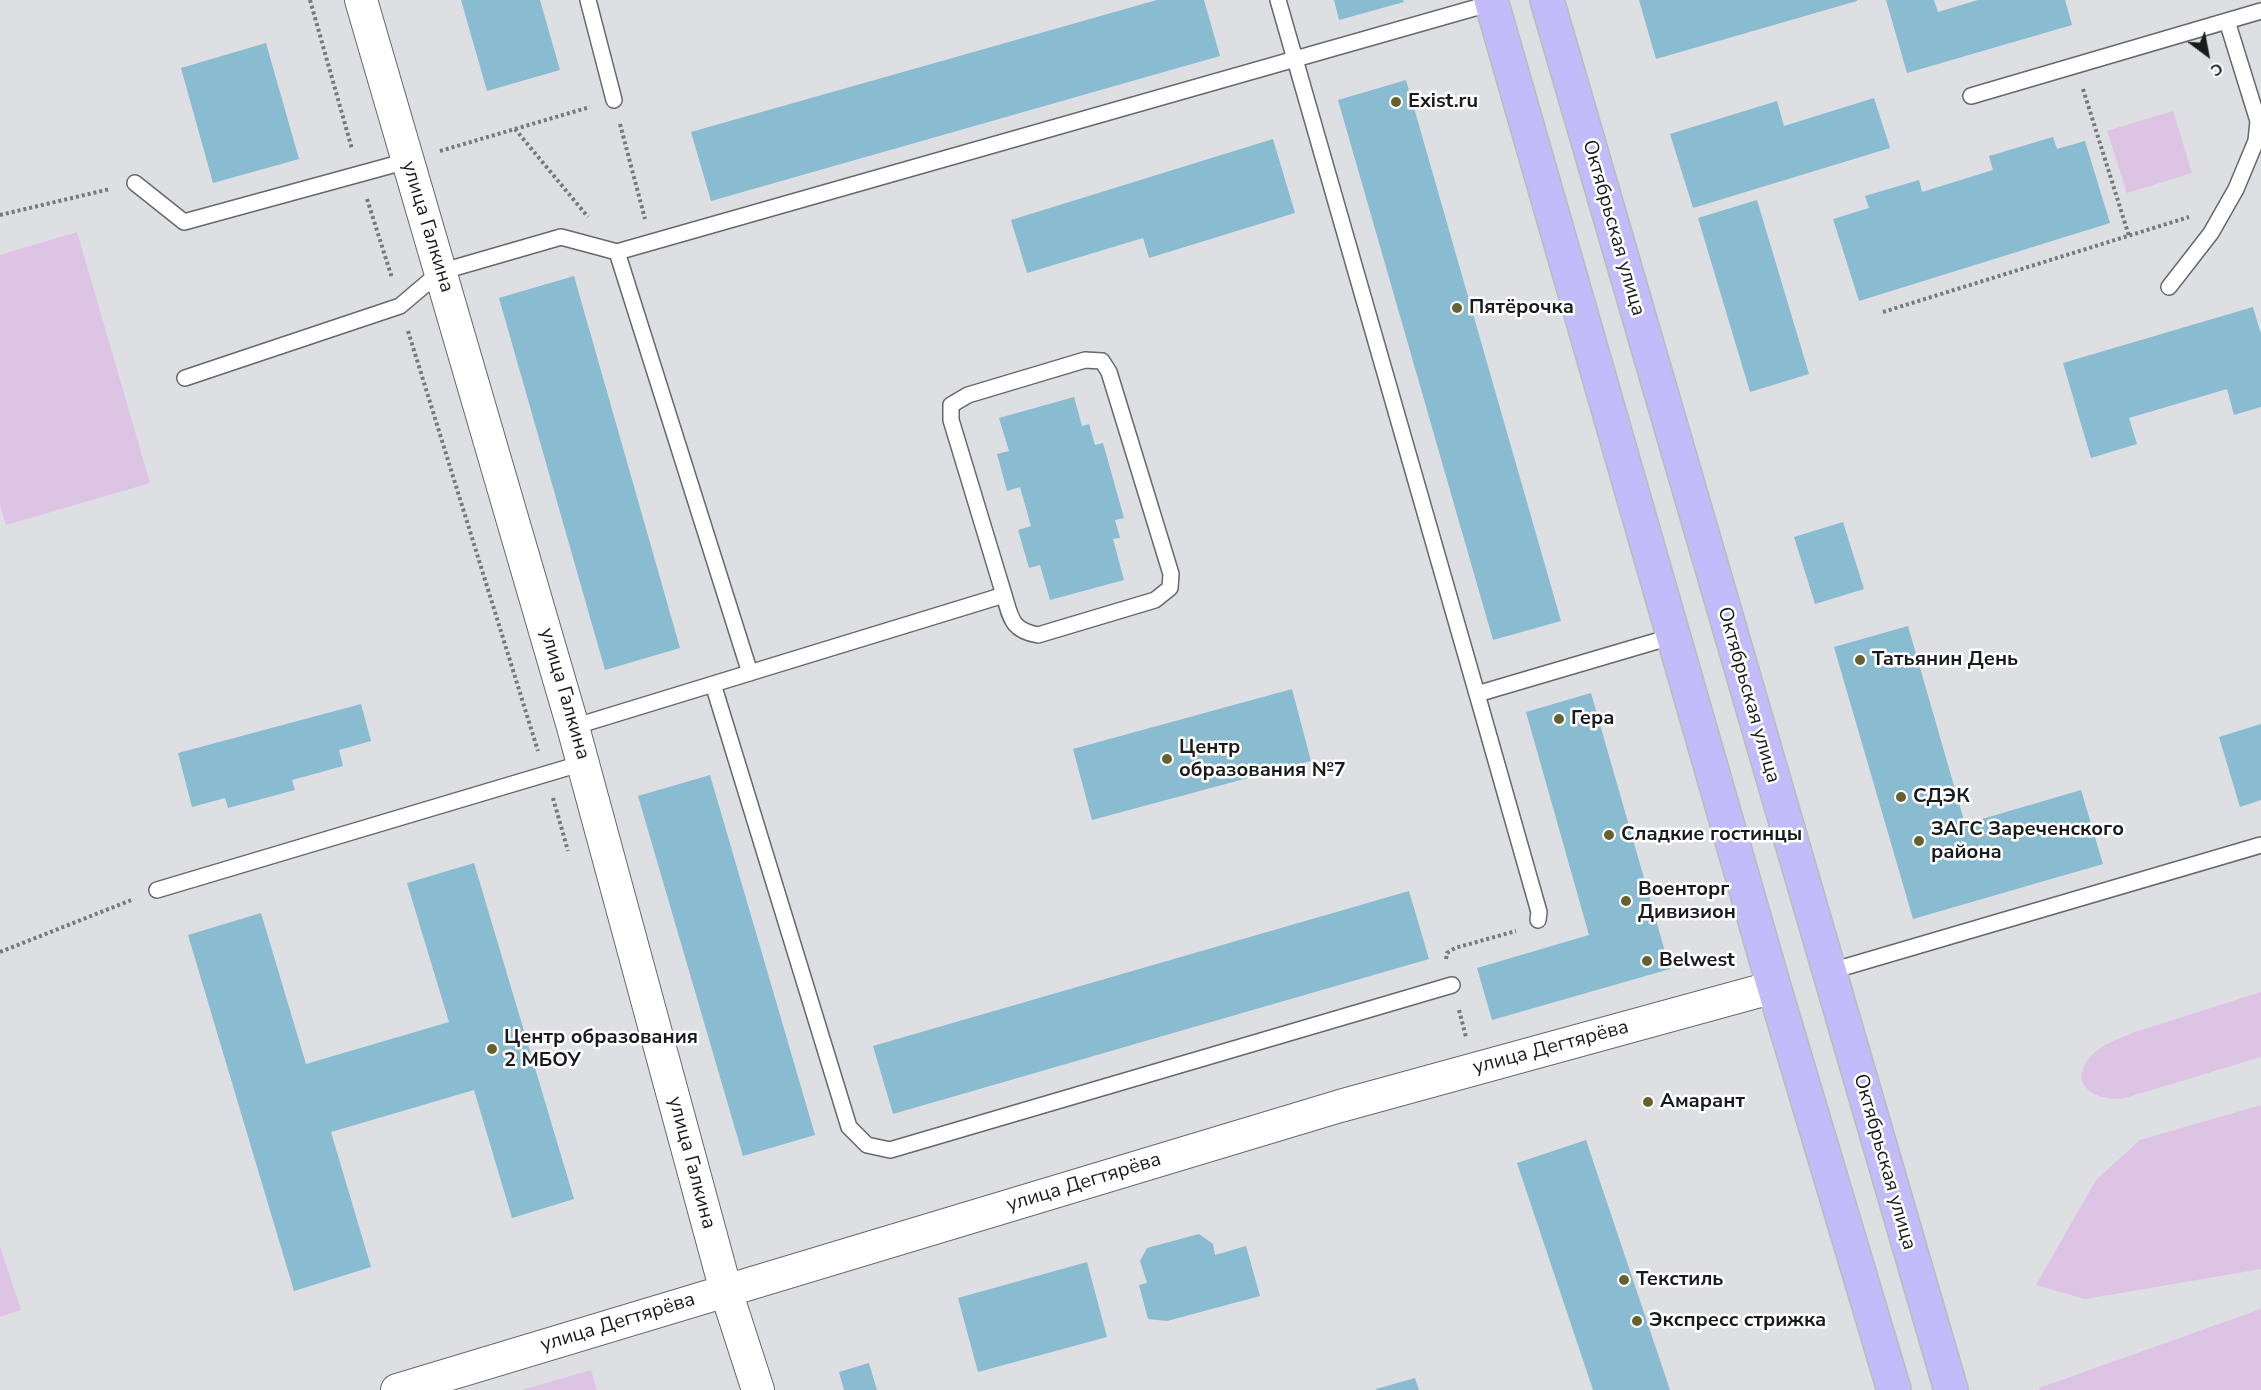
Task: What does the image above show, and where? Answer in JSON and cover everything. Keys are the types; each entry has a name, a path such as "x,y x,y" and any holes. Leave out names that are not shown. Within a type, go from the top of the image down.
{"main road":[{"name":"Октябрьская улица","path":"1547,0 1951,1390"},
{"path":"1491,1 1774,987 1894,1390"}],"street":[{"name":"улица Галкина","path":"361,0 573,727 726,1291 758,1390"},
{"name":"улица Дегтярёва","path":"397,1390 1340,1106 1774,987"}],"lane":[{"path":"588,0 614,100"},
{"path":"1278,0 1539,912 1538,920"},
{"path":"185,378 400,306 441,272 561,237 617,252 1491,1"},
{"path":"1971,96 2261,11"},
{"path":"2169,287 2211,233 2227,206 2256,141 2258,121 2227,21"},
{"path":"135,183 184,222 407,160"},
{"path":"617,252 750,673"},
{"path":"1085,360 1102,361 1109,372 1171,574 1170,588 1155,600 1038,635 1024,633 1013,623 1004,595 951,420 951,405 968,395 1085,360"},
{"path":"573,727 1004,595"},
{"path":"1477,694 1674,636"},
{"path":"713,684 849,1127 867,1145 890,1150 1452,986"},
{"path":"157,890 583,763"},
{"path":"1828,972 2261,845"}],"path":[{"path":"310,0 359,173 546,774 568,853"},
{"path":"2076,65 2129,236"},
{"path":"407,160 614,100 651,243"},
{"path":"515,129 617,252"},
{"path":"0,215 135,183"},
{"path":"1882,312 2227,206"},
{"path":"0,952 157,890"}],"shaded area":[{"path":"2173,111 2192,173 2127,193 2107,131"},
{"path":"77,232 150,483 6,525 0,505 0,255"},
{"path":"2261,992 2261,1057 2125,1098 2115,1099 2096,1094 2083,1084 2084,1067 2090,1057 2110,1043 2132,1033"},
{"path":"2261,1105 2261,1269 2085,1299 2036,1285 2096,1180 2140,1140"},
{"path":"0,1246 21,1310 0,1317"},
{"path":"2261,1309 2261,1390 2039,1390 2039,1388"},
{"path":"591,1370 597,1390 522,1390"}],"building":[{"path":"461,0 540,0 560,70 487,91"},
{"path":"1157,0 1204,0 1220,56 711,201 691,132"},
{"path":"1334,0 1403,0 1404,2 1339,20"},
{"path":"1639,0 1857,0 1857,1 1656,59"},
{"path":"1886,0 1934,0 1938,12 1978,0 2065,0 2072,25 1907,73"},
{"path":"266,43 299,159 213,183 181,68"},
{"path":"1406,80 1561,621 1493,640 1338,100"},
{"path":"1874,98 1890,148 1693,208 1670,134 1777,101 1784,126"},
{"path":"2053,137 2057,149 2085,141 2110,223 1859,301 1833,219 1869,208 1865,196 1919,180 1922,192 1993,170 1989,156"},
{"path":"1273,139 1295,213 1149,258 1143,238 1027,273 1011,220"},
{"path":"1757,200 1809,374 1750,392 1698,218"},
{"path":"574,276 680,648 605,670 499,298"},
{"path":"2253,307 2261,334 2261,407 2234,415 2227,389 2129,418 2137,444 2091,458 2063,363"},
{"path":"1074,397 1082,426 1089,424 1095,445 1103,443 1124,518 1115,520 1120,538 1113,539 1124,580 1050,600 1040,565 1029,568 1018,530 1031,526 1020,487 1007,491 997,454 1009,451 999,418"},
{"path":"1843,522 1864,589 1815,604 1794,537"},
{"path":"1908,626 1965,824 2081,790 2103,864 1913,919 1834,647"},
{"path":"1292,689 1311,761 1092,820 1073,749"},
{"path":"1591,693 1670,969 1492,1020 1477,968 1589,935 1526,712"},
{"path":"361,704 371,741 339,750 343,766 292,780 295,790 228,808 225,798 192,807 178,753"},
{"path":"2261,724 2261,800 2240,807 2219,737"},
{"path":"710,775 815,1135 743,1156 638,796"},
{"path":"474,863 574,1199 512,1218 474,1090 331,1132 371,1267 294,1291 188,935 261,913 306,1064 449,1022 407,883"},
{"path":"1409,891 1429,959 893,1114 873,1046"},
{"path":"1586,1140 1670,1390 1593,1390 1517,1163"},
{"path":"1199,1234 1213,1244 1215,1255 1246,1246 1260,1296 1167,1321 1148,1319 1139,1285 1147,1283 1140,1261 1147,1248"},
{"path":"1087,1262 1107,1337 978,1372 958,1298"},
{"path":"869,1363 877,1390 844,1390 839,1372"},
{"path":"1415,1378 1419,1390 1376,1390 1376,1389"}],"place":[{"name":"Exist.ru","path":"1396,102"},
{"name":"Пятёрочка","path":"1457,308"},
{"name":"Татьянин День","path":"1860,660"},
{"name":"Гера","path":"1559,719"},
{"name":"Центр образования №7","path":"1167,759"},
{"name":"СДЭК","path":"1901,797"},
{"name":"Сладкие гостинцы","path":"1609,835"},
{"name":"ЗАГС Зареченского района","path":"1919,841"},
{"name":"Военторг Дивизион","path":"1626,901"},
{"name":"Belwest","path":"1647,961"},
{"name":"Центр образования 2 МБОУ","path":"492,1049"},
{"name":"Амарант","path":"1648,1102"},
{"name":"Текстиль","path":"1624,1280"},
{"name":"Экспресс стрижка","path":"1637,1321"}]}
